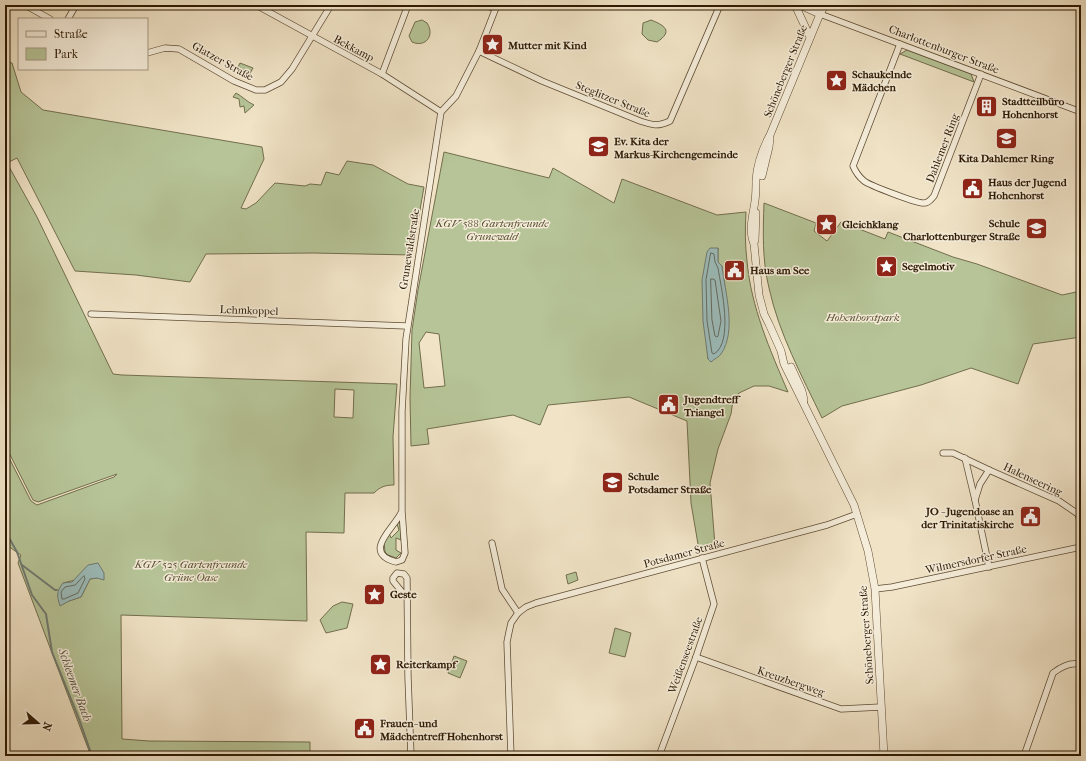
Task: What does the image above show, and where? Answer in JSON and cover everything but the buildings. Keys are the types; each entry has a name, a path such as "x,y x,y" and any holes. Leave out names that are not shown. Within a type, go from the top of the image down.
{"street":[{"path":"25,5 48,18"},
{"path":"69,18 76,5"},
{"name":"Bekkamp","path":"256,5 382,74 441,112"},
{"name":"Glatzer Straße","path":"148,53 165,48 179,49 234,81 256,90 265,90 281,82 292,69 331,5"},
{"path":"382,74 408,5"},
{"path":"441,112 456,96 479,51 496,7 486,5"},
{"name":"Steglitzer Straße","path":"479,51 542,81 640,121 653,126 665,124 670,121 720,5"},
{"path":"795,5 810,37"},
{"name":"Charlottenburger Straße","path":"800,5 820,14 1081,112"},
{"name":"Schöneberger Straße","path":"820,14 822,5"},
{"name":"Schöneberger Straße","path":"825,5 810,37 770,135 769,147 761,180 757,188 755,205 757,218 756,237 754,244 759,284 765,300 769,324 781,352 784,364 798,394 806,406 841,477 856,514 868,551 875,589 884,756"},
{"name":"Dahlemer Ring","path":"900,44 853,166 856,174 865,182 898,195 922,203 928,202 934,196 981,74"},
{"name":"Grunewaldstraße","path":"402,512 399,518 383,537 381,542 381,548 384,556 396,562 402,560 405,553 402,512 402,390 407,326 441,112"},
{"name":"Lehmkoppel","path":"91,314 407,326"},
{"name":"Halenseering","path":"943,454 953,453 1059,501 1078,514 1081,525"},
{"path":"964,458 975,500 989,567"},
{"name":"Halenseering","path":"975,500 980,484 989,470"},
{"name":"Potsdamer Straße","path":"518,612 536,603 827,524 856,514"},
{"path":"492,543 502,589 518,612 511,623 507,642 511,756"},
{"name":"Wilmersdorfer Straße","path":"875,589 892,587 1081,547"},
{"name":"Weißenseestraße","path":"659,756 714,604 702,558"},
{"path":"406,598 411,756"},
{"name":"Kreuzbergweg","path":"696,657 841,709 881,707"},
{"path":"1024,756 1053,673 1061,667 1077,664 1081,665"}],"green space":[{"path":"422,20 427,23 429,28 430,32 428,39 421,43 412,42 409,36 415,22"},
{"path":"651,20 663,26 666,32 665,35 657,42 648,40 642,34 643,23"},
{"path":"907,50 971,74 974,82 900,54"},
{"name":"KGV 525 Gartenfreunde Grüne Oase","path":"5,61 12,63 21,92 43,110 262,147 264,159 241,208 246,209 256,203 275,183 305,186 310,184 321,185 326,172 339,175 347,161 373,165 408,184 424,187 412,255 313,253 206,254 190,282 136,275 75,271 17,158 7,163 37,217 113,374 397,384 393,437 394,485 388,485 378,489 374,493 345,493 344,533 306,532 307,621 121,615 122,739 149,741 310,742 310,756 91,756 18,563 21,555 5,544 5,450 31,501 37,505 114,477 117,474 38,502 33,500 5,445","holes":["335,389 354,390 353,418 334,417","104,573 97,578 90,579 81,597 69,601 63,583"]},
{"path":"240,63 253,68 249,75 237,69"},
{"path":"236,93 254,105 245,113 244,106 240,107 239,99 233,97"},
{"name":"KGV 588 Gartenfreunde Grunewald","path":"444,152 549,178 553,168 614,203 622,179 717,215 746,212 745,236 749,278 762,328 788,392 769,386 754,386 739,393 733,400 731,414 718,449 710,483 715,545 699,550 691,503 687,421 629,397 548,405 540,425 513,415 427,429 429,444 411,446 410,398 412,330","holes":["718,248 718,262 722,266 725,289 708,359 707,347","426,332 439,334 445,386 424,388 419,343"]},
{"name":"Hohenhorstpark","path":"764,203 816,223 814,231 827,241 841,222 885,239 888,232 953,257 977,264 1062,295 1081,291 1081,337 1033,344 1018,384 971,368 921,385 842,406 822,418 785,338 773,305 764,256"},
{"path":"399,522 401,540 396,538 396,550 401,553 396,558 385,552 384,542 389,533 391,538 399,530 397,524"},
{"path":"576,572 578,580 568,584 566,575"},
{"path":"342,602 353,604 347,628 326,633 320,620 333,606"},
{"path":"615,628 631,633 625,657 609,653"},
{"path":"454,656 467,661 460,678 448,673"}],"water":[{"path":"710,248 718,248 718,262 722,266 729,311 726,345 720,355 711,362 708,359 703,321 702,280 707,252"},
{"path":"98,563 104,573 104,580 97,578 90,579 81,597 60,606 58,594 63,583 72,582 88,565"}],"waterway":[{"name":"Schleemer Bach","path":"5,536 8,536 17,552 32,595 46,614 52,652 92,756"},
{"path":"22,565 57,590"}],"place":[{"name":"Mutter mit Kind","path":"493,45"},
{"name":"Schaukelnde Mädchen","path":"836,80"},
{"name":"Stadtteilbüro Hohenhorst","path":"987,107"},
{"name":"Kita Dahlemer Ring","path":"1006,138"},
{"name":"Ev. Kita der Markus-Kirchengemeinde","path":"598,147"},
{"name":"Haus der Jugend Hohenhorst","path":"973,188"},
{"name":"Gleichklang","path":"827,224"},
{"name":"Schule Charlottenburger Straße","path":"1036,229"},
{"name":"Segelmotiv","path":"886,266"},
{"name":"Haus am See","path":"734,270"},
{"name":"Jugendtreff Triangel","path":"668,405"},
{"name":"Schule Potsdamer Straße","path":"613,482"},
{"name":"JO - Jugendoase an der Trinitatiskirche","path":"1030,517"},
{"name":"Geste","path":"374,594"},
{"name":"Reiterkampf","path":"381,664"},
{"name":"Frauen- und Mädchentreff Hohenhorst","path":"364,729"}]}
